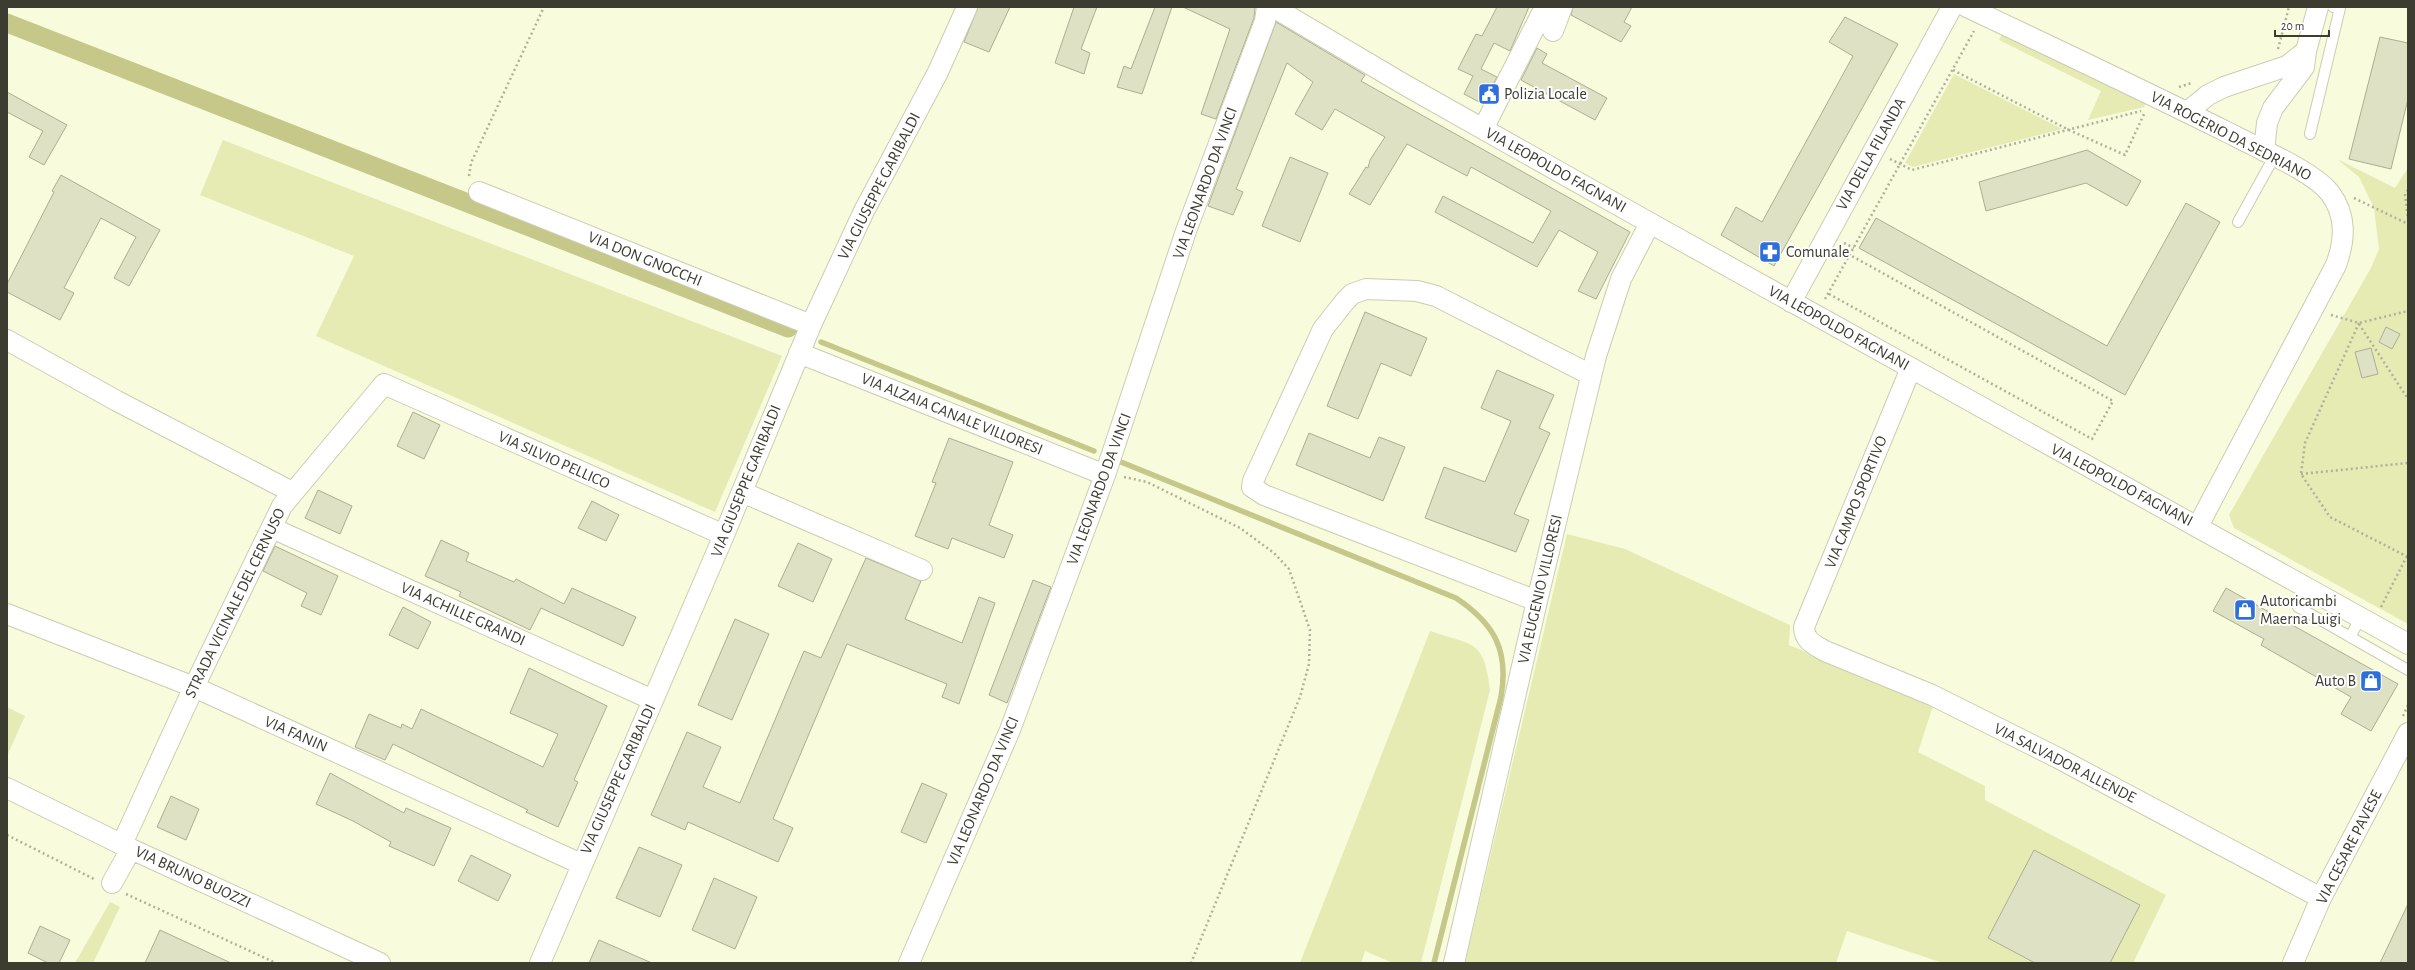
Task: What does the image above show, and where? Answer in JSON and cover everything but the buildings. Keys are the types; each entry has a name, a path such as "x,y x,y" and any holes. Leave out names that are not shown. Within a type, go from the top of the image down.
{"street":[{"name":"VIA GIUSEPPE GARIBALDI","path":"540,963 724,535 811,325 864,211 938,72 967,7"},
{"name":"VIA LEONARDO DA VINCI","path":"909,963 1010,730 1105,476 1186,231 1264,21 1267,7"},
{"name":"VIA LEOPOLDO FAGNANI","path":"1273,7 1483,129 1650,223 2408,644"},
{"path":"1483,129 1545,7"},
{"path":"1553,31 1562,7"},
{"name":"VIA DELLA FILANDA","path":"1791,302 1952,7"},
{"path":"2269,154 2266,128 2273,108 2304,67 2306,51 2318,7"},
{"name":"VIA ROGERIO DA SEDRIANO","path":"1975,11 2187,112 2269,154 2317,180 2330,192 2338,205 2344,234 2342,249 2336,265 2198,526"},
{"path":"2187,112 2208,95 2224,86 2287,66 2306,51"},
{"name":"VIA DON GNOCCHI","path":"479,192 811,325"},
{"name":"VIA EUGENIO VILLORESI","path":"1454,963 1536,601 1591,375 1621,279 1650,223"},
{"path":"1536,601 1264,495 1252,487 1253,481 1324,329 1346,300 1352,294 1359,291 1366,289 1417,291 1436,296 1591,375"},
{"path":"7,340 117,401 292,492"},
{"name":"VIA ALZAIA CANALE VILLORESI","path":"799,353 1105,476"},
{"name":"VIA CAMPO SPORTIVO","path":"1806,636 1804,627 1911,368"},
{"name":"STRADA VICINALE DEL CERNUSO","path":"109,885 194,687 282,506 292,492 384,384"},
{"name":"VIA SILVIO PELLICO","path":"384,384 724,535"},
{"path":"742,492 922,570"},
{"name":"VIA ACHILLE GRANDI","path":"272,528 653,700"},
{"name":"VIA FANIN","path":"7,614 194,687 582,864"},
{"name":"VIA SALVADOR ALLENDE","path":"1806,636 1810,642 1825,651 1932,695 2058,758 2322,898"},
{"name":"VIA CESARE PAVESE","path":"2293,963 2322,898 2408,733"},
{"name":"VIA BRUNO BUOZZI","path":"7,788 126,847 380,963"}],"lane":[{"path":"2310,134 2340,8 2333,7"},
{"path":"2238,222 2269,154"},
{"path":"2308,588 2298,607 2408,670"},
{"path":"2350,637 2367,620"}],"path":[{"path":"479,192 469,180 471,163 544,7"},
{"path":"1816,316 1952,70 1975,11"},
{"path":"1873,150 1912,170 2069,130 2146,110 2124,155 2069,130 1952,70"},
{"path":"2408,190 2405,194 2408,220"},
{"path":"2330,192 2351,197 2408,224"},
{"path":"1829,294 2092,440 2096,433 2113,401 1850,255"},
{"path":"2314,307 2359,323 2408,311"},
{"path":"2359,323 2408,399"},
{"path":"2359,323 2305,443 2300,474 2330,517 2408,556 2367,620"},
{"path":"2300,474 2408,463"},
{"path":"1105,476 1130,477 1147,482 1220,516 1259,540 1289,569 1310,630 1308,664 1300,697 1191,963"},
{"path":"7,835 109,885 276,963"}],"green space":[{"path":"2004,29 2149,98 2144,107 2088,120 2101,91 1999,40"},
{"path":"1954,74 2062,129 1913,167 1905,163"},
{"path":"223,140 782,356 715,512 316,336 354,256 200,195"},
{"path":"2337,159 2395,188 2408,168 2408,624 2234,528 2229,515 2371,268 2379,249 2374,208 2359,177"},
{"path":"1567,534 1625,549 1790,625 1789,645 1933,706 1918,752 1985,786 1985,800 2166,895 2133,963 1943,963 1847,931 1836,963 1465,963"},
{"path":"1430,631 1457,639 1474,647 1480,653 1484,661 1488,673 1490,690 1421,963 1393,963 1365,951 1361,963 1300,963"},
{"path":"7,707 25,716 7,756"},
{"path":"110,902 120,907 93,963 75,963"}],"waterway":[{"path":"7,23 788,328"},
{"path":"821,342 1094,451"},
{"path":"1121,462 1456,598 1481,618 1496,640 1501,652 1503,666 1501,697 1434,963"}],"place":[{"name":"Polizia Locale","path":"1489,94"},
{"name":"Comunale","path":"1770,252"},
{"name":"Autoricambi Maerna Luigi","path":"2245,610"},
{"name":"Auto B","path":"2371,681"}]}
